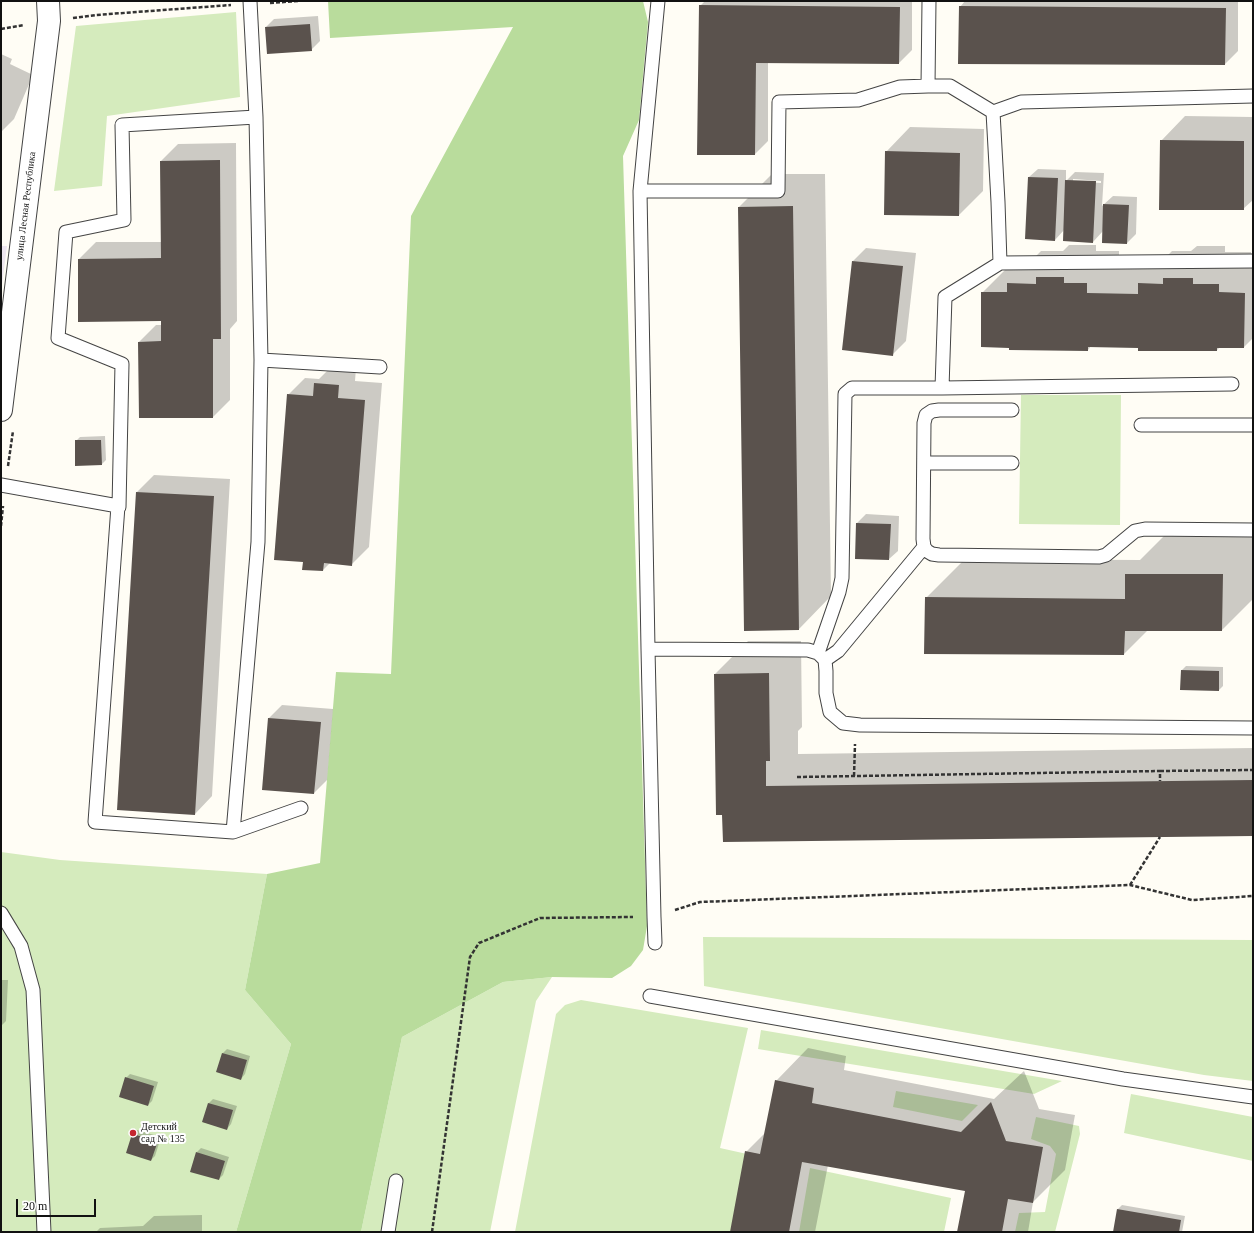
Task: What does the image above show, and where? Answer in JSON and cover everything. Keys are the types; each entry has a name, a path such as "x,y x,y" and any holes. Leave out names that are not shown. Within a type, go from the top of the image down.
{"street":[{"name":"улица Лесная Республика","path":"1,410 48,11"}],"lane":[{"path":"655,943 640,190 658,1"},
{"path":"928,86 929,1"},
{"path":"233,832 258,542 261,360 256,117 250,3"},
{"path":"640,190 778,191 779,102 858,100 900,87 950,86 993,112"},
{"path":"993,112 1021,102 1253,96"},
{"path":"993,112 1000,263"},
{"path":"256,117 122,125 124,220 66,232 58,338 122,364 119,507 118,506 95,822 233,832 300,808"},
{"path":"942,388 944,297 1000,263 1253,262"},
{"path":"261,360 380,367"},
{"path":"1232,384 852,388 848,390 844,399 842,578 821,656 826,671 826,693 830,712 843,723 855,725 1253,728"},
{"path":"1012,410 932,410 926,415 924,423 923,539 924,547 932,554 1098,556 1106,555 1135,531 1145,529 1253,530"},
{"path":"1141,425 1253,425"},
{"path":"924,463 1012,463"},
{"path":"1,485 118,506"},
{"path":"648,649 808,650 821,656 838,651 924,547"},
{"path":"1,913 21,946 33,990 44,1232"},
{"path":"650,996 1123,1079 1253,1097"},
{"path":"388,1232 396,1181"}],"path":[{"path":"1,29 48,11 96,15 250,3 298,1"},
{"path":"854,776 855,725"},
{"path":"797,776 1253,770"},
{"path":"1160,771 1160,781"},
{"path":"1130,885 1160,837"},
{"path":"432,1232 470,957 479,943 540,918 654,917 700,902 1130,885 1192,900 1253,896"}],"shaded area":[{"path":"1,246 7,246 1,292"}],"green space":[{"path":"328,1 643,1 648,22 639,120 623,156 647,926 643,950 631,966 612,978 552,977 503,982 402,1037 361,1232 236,1232 291,1044 245,990 267,874 320,863 336,672 391,674 411,216 513,27 330,38"},
{"path":"236,12 240,97 107,116 102,186 54,191 76,26"},
{"path":"1021,395 1121,395 1120,525 1019,524"},
{"name":"Детский сад № 135","path":"1,852 60,860 267,874 245,990 291,1044 236,1232 1,1232"},
{"path":"703,937 1253,940 1253,1081 1204,1075 704,986"},
{"path":"552,977 536,1001 490,1232 361,1232 402,1037 503,982"},
{"path":"581,1000 748,1028 720,1148 747,1154 733,1232 515,1232 556,1014 565,1005"},
{"path":"761,1030 1062,1081 1034,1094 758,1049"},
{"path":"896,1091 978,1105 962,1121 893,1107"},
{"path":"1131,1094 1253,1117 1253,1161 1124,1133"},
{"path":"1036,1117 1079,1126 1080,1134 1055,1232 1015,1232 1019,1213 1045,1212 1056,1154 1050,1146 1031,1139"},
{"path":"810,1168 951,1198 944,1232 799,1232"}],"building":[{"path":"699,5 900,7 899,64 756,63 755,155 697,155"},
{"path":"959,6 1226,8 1225,65 958,64"},
{"path":"310,24 312,51 267,54 265,27"},
{"path":"1160,140 1244,141 1244,210 1159,210"},
{"path":"885,151 960,153 959,216 884,215"},
{"path":"220,160 221,339 213,339 213,418 139,418 138,342 161,341 161,321 78,322 78,259 161,258 160,161"},
{"path":"1028,177 1058,178 1055,241 1025,239"},
{"path":"1065,180 1096,181 1093,243 1063,241"},
{"path":"1103,204 1129,205 1127,244 1102,243"},
{"path":"793,206 799,630 744,631 738,207"},
{"path":"852,261 903,266 893,356 842,350"},
{"path":"1036,277 1064,277 1064,283 1087,283 1087,293 1138,294 1138,283 1163,284 1163,278 1193,278 1193,284 1219,284 1219,292 1245,293 1244,348 1217,348 1217,351 1138,351 1138,348 1088,347 1088,351 1009,350 1009,348 981,347 981,292 1007,292 1007,283 1036,284"},
{"path":"314,383 339,385 338,398 365,400 352,566 324,563 323,571 302,570 303,562 274,560 287,394 313,396"},
{"path":"75,440 101,440 102,465 75,466"},
{"path":"136,492 214,496 195,815 117,810"},
{"path":"856,523 891,524 889,560 855,559"},
{"path":"1125,574 1223,574 1222,631 1125,631 1124,655 924,654 925,597 1125,599"},
{"path":"1181,670 1219,671 1219,691 1180,690"},
{"path":"769,673 770,761 766,761 766,786 1253,780 1253,836 723,842 722,815 716,815 714,674"},
{"path":"268,718 321,722 314,794 262,790"},
{"path":"222,1053 247,1060 241,1080 216,1072"},
{"path":"125,1077 154,1086 148,1106 119,1097"},
{"path":"775,1080 814,1088 812,1103 961,1132 991,1102 1006,1141 1043,1147 1033,1203 1008,1199 1002,1232 957,1232 965,1191 802,1162 789,1232 730,1232 745,1151 760,1154"},
{"path":"208,1103 233,1110 227,1130 202,1122"},
{"path":"132,1134 158,1141 151,1161 126,1153"},
{"path":"196,1152 225,1161 219,1180 190,1172"},
{"path":"1117,1209 1181,1220 1179,1232 1113,1232"}],"place":[{"name":"Детский сад № 135","path":"133,1133"}]}
